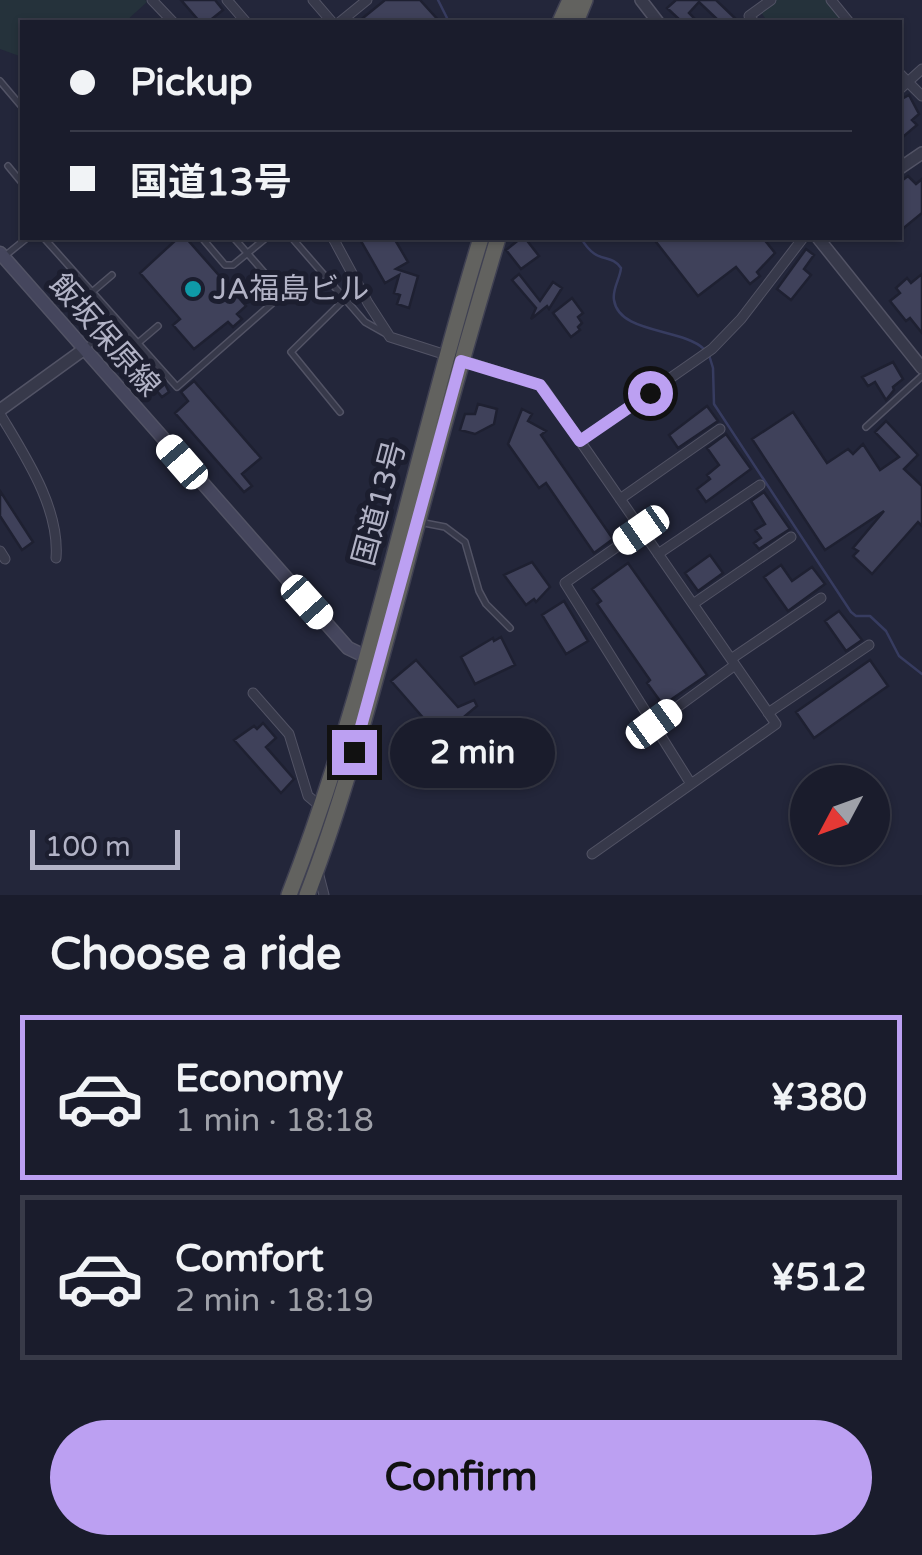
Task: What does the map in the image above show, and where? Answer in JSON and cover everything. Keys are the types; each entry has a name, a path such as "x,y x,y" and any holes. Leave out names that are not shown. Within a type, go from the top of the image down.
{"highway":[{"name":"国道13号","path":"289,895 418,522 481,240"},
{"name":"国道13号","path":"307,895 453,358 497,240"}],"main road":[{"name":"飯坂保原線","path":"2,255 348,648 373,660"}],"street":[{"path":"152,0 171,20"},
{"path":"227,0 244,20"},
{"path":"313,0 330,20"},
{"path":"343,20 368,0"},
{"path":"641,0 656,20"},
{"path":"752,20 749,16 771,0"},
{"path":"831,0 847,20"},
{"path":"922,69 902,82 922,96"},
{"path":"334,240 390,337 540,385 776,724 592,854"},
{"path":"580,441 712,349 801,240"},
{"path":"820,240 922,368"},
{"path":"56,558 58,535 50,512 0,412 83,350"},
{"path":"620,499 720,429"},
{"path":"658,554 760,485"},
{"path":"641,530 565,583 692,784"},
{"path":"693,604 790,537"},
{"path":"654,724 821,598"},
{"path":"768,713 869,644"},
{"path":"253,693 289,734 308,796 321,807"},
{"path":"317,869 324,895"}],"lane":[{"path":"0,81 20,105"},
{"path":"8,166 20,180"},
{"path":"2,255 24,240"},
{"path":"46,240 176,388 283,294 236,240"},
{"path":"204,240 225,265 233,265 263,240"},
{"path":"294,240 365,322 390,337"},
{"path":"92,292 112,275"},
{"path":"340,412 290,352 345,299"},
{"path":"83,350 118,322"},
{"path":"137,343 158,326"},
{"path":"866,427 922,376"},
{"path":"418,522 445,528 461,537 486,604 510,628"}],"shaded area":[{"path":"0,0 147,2 127,20 20,20 20,56 0,49"},
{"path":"775,0 828,0 844,20 767,20 760,11"}],"building":[{"path":"181,0 215,0 223,10 210,20 198,20"},
{"path":"385,0 420,0 438,20 360,20"},
{"path":"676,0 716,0 737,20 718,20 699,2 689,13 692,20 680,20 667,8"},
{"path":"909,95 919,114 912,120 917,125 904,136 902,134 902,99"},
{"path":"908,176 916,184 922,179 922,213 902,229 902,180"},
{"name":"JA福島ビル","path":"176,240 188,240 246,306 237,314 242,319 233,327 228,322 194,349 173,325 180,319 140,273"},
{"path":"395,240 408,262 396,269 418,276 409,308 397,304 400,295 394,293 399,275 385,283 361,241"},
{"path":"518,240 527,240 539,256 521,269 506,250"},
{"path":"655,240 765,240 775,253 750,284 736,267 698,296"},
{"path":"806,249 814,255 804,269 811,275 791,300 777,289"},
{"path":"519,274 540,301 553,282 562,288 549,309 547,306 531,319 536,308 512,280"},
{"path":"922,274 922,333 890,301 900,293 896,288 907,278 911,283"},
{"path":"572,298 583,313 578,317 582,323 580,330 571,337 553,313"},
{"path":"131,344 165,384 169,392 162,397 123,351"},
{"path":"893,362 903,379 886,400 875,382 868,386 862,377"},
{"path":"194,381 261,458 242,474 252,486 244,492 175,413 188,401 181,392"},
{"path":"478,404 497,409 494,424 475,434 460,430 465,414 475,414"},
{"path":"707,406 718,421 678,448 669,435"},
{"path":"522,409 532,414 528,421 546,431 541,435 613,539 594,553 546,483 539,488 508,444"},
{"path":"793,412 827,463 848,449 853,454 863,444 880,470 899,457 875,432 886,421 918,455 904,469 922,486 922,526 918,522 872,574 853,556 858,551 853,548 884,511 825,550 752,439"},
{"path":"726,434 751,469 706,502 697,489 719,465 707,448"},
{"path":"0,491 33,542 22,550 0,516"},
{"path":"764,492 790,529 759,549 754,543 761,538 755,530 765,524 751,501"},
{"path":"710,555 723,573 698,591 685,573"},
{"path":"532,562 550,587 536,602 534,599 526,605 504,575"},
{"path":"628,563 707,675 663,705 597,604 601,601 592,589"},
{"path":"781,565 792,581 812,567 825,584 788,611 764,577"},
{"path":"564,601 588,641 566,654 542,615"},
{"path":"839,611 862,640 846,651 825,621"},
{"path":"501,637 515,665 475,684 461,657"},
{"path":"416,660 458,707 474,700 477,706 440,737 391,681"},
{"path":"870,660 888,686 814,738 796,712"},
{"path":"263,723 276,738 266,747 294,779 281,793 234,740"}],"waterway":[{"path":"438,0 448,20"},
{"path":"582,240 592,252 621,268 614,292 618,311 639,325 681,337 704,349"},
{"path":"709,355 714,404 851,612 870,616 886,631 899,656 922,674"}],"place":[{"name":"JA福島ビル","path":"193,289"}],"route":[{"path":"354,752 461,361 540,385 580,441 650,393"}]}
